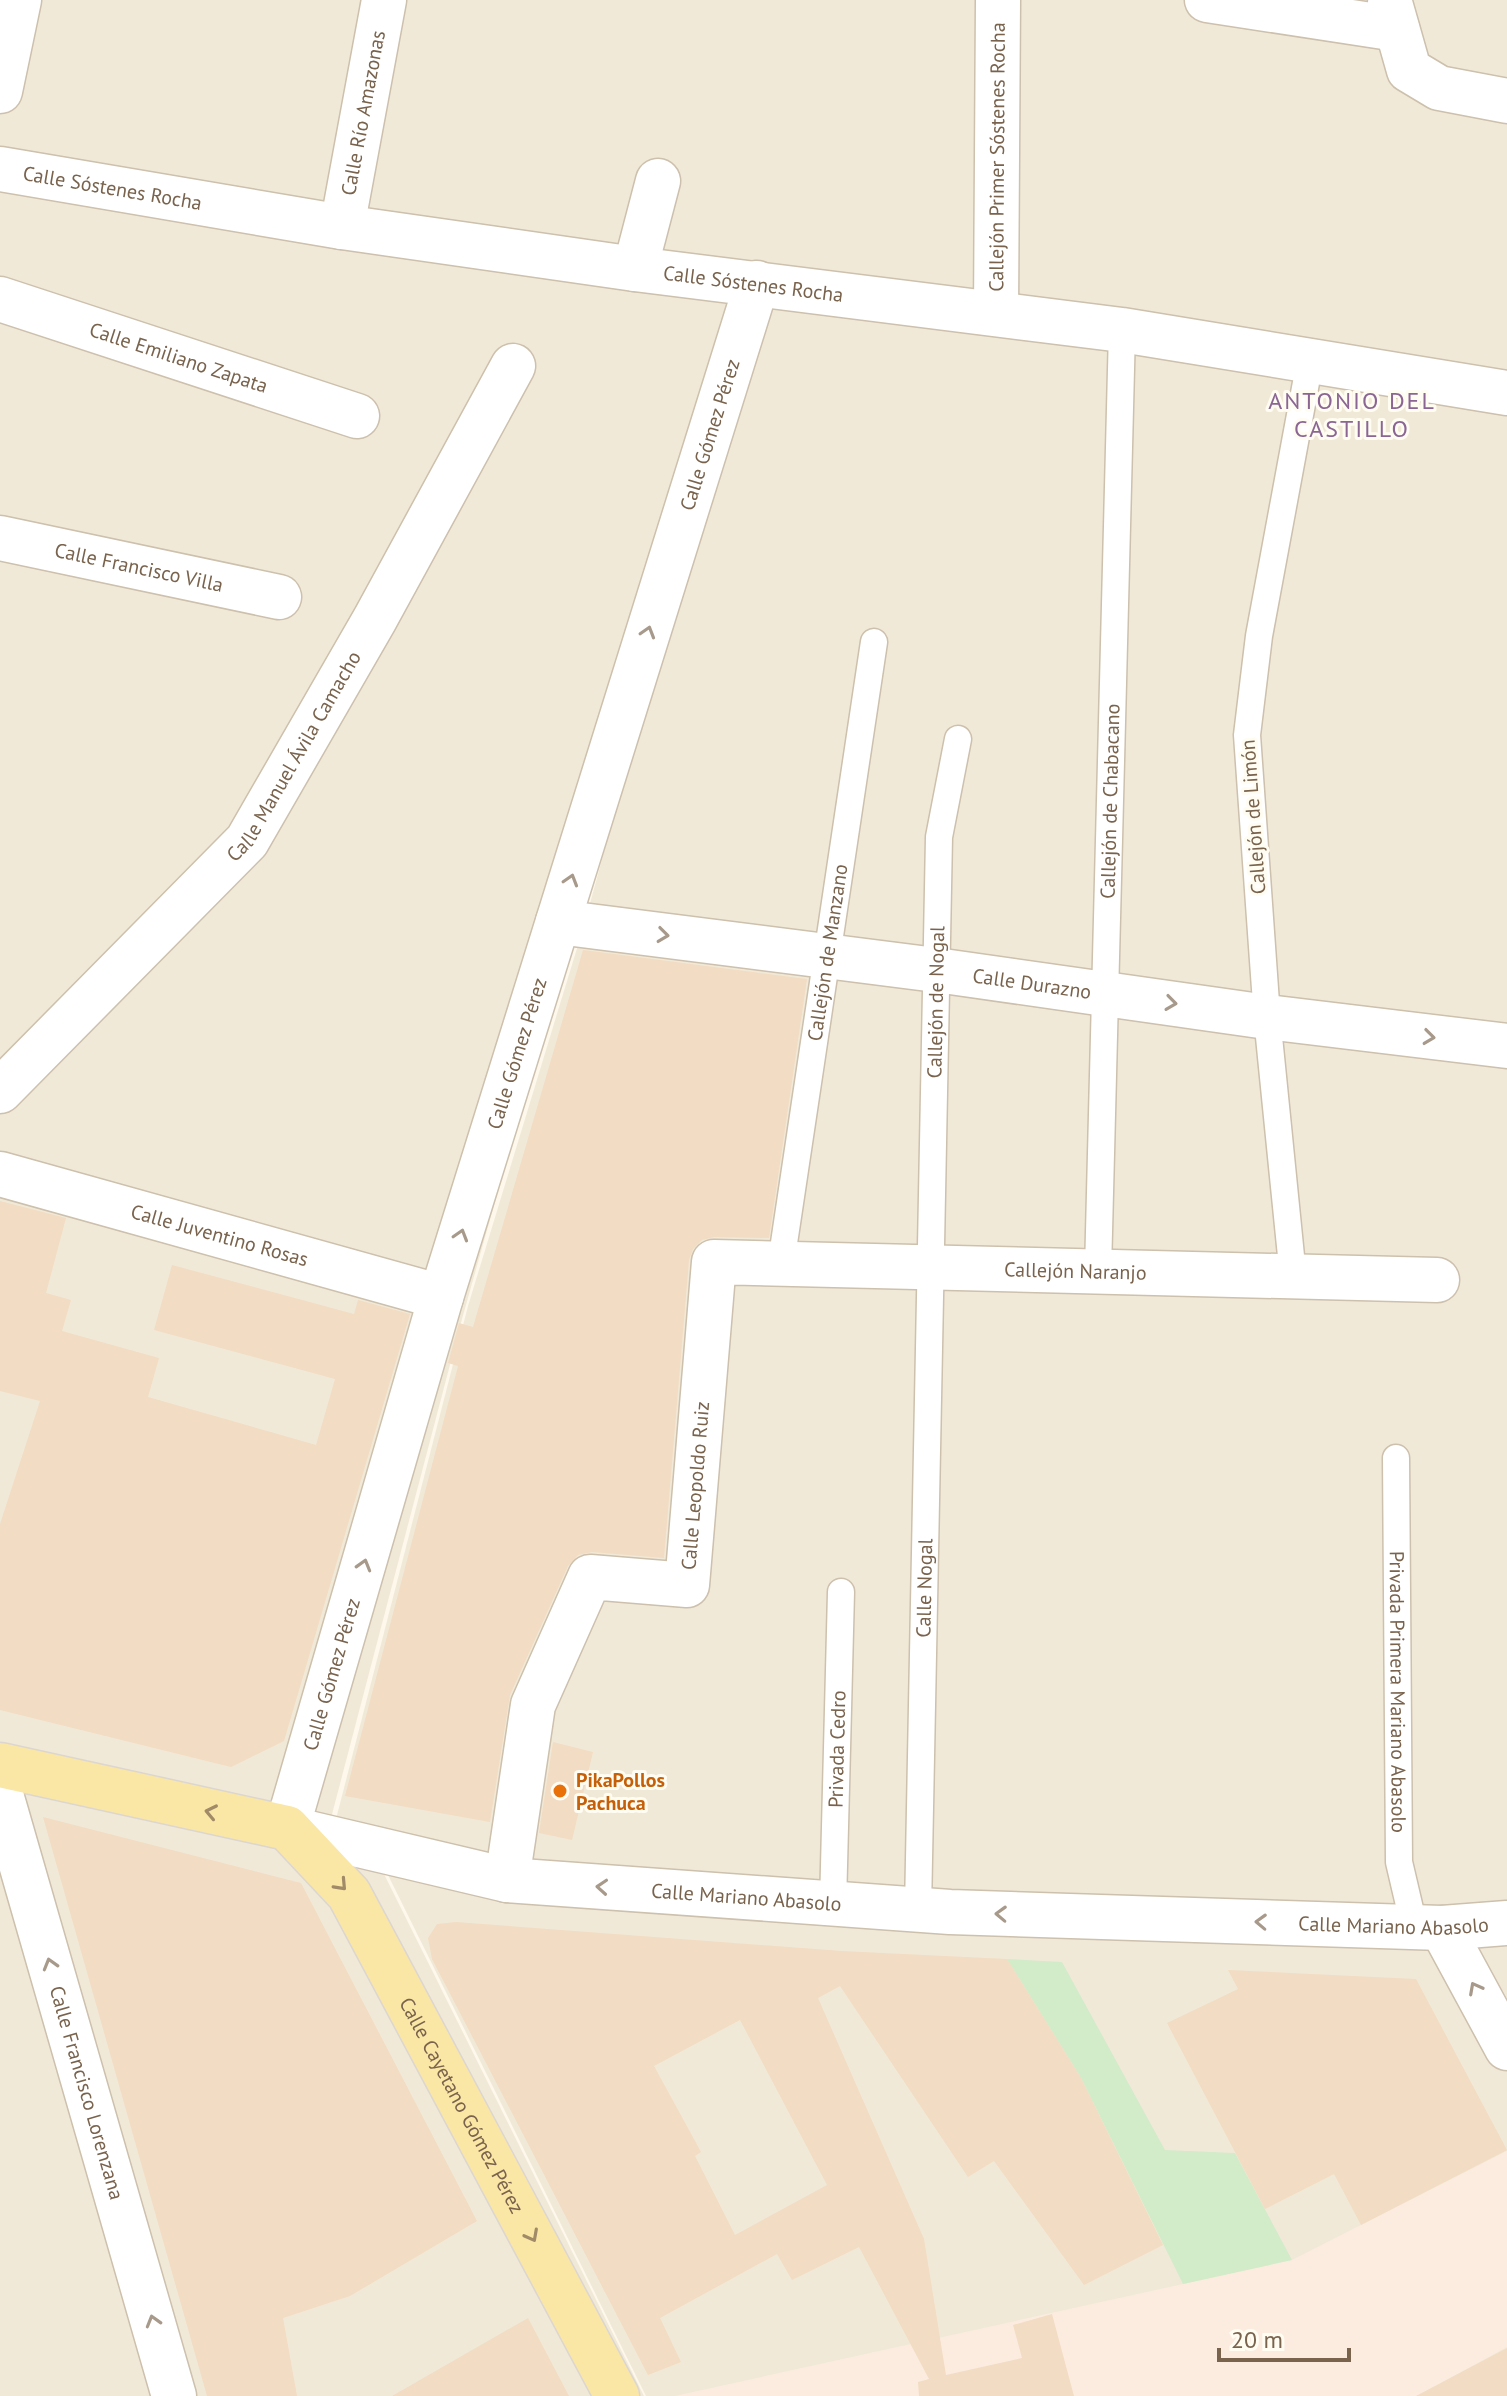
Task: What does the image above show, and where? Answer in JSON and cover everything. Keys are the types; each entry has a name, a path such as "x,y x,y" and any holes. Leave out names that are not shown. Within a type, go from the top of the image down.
{"main road":[{"name":"Calle Mariano Abasolo","path":"0,1765 287,1828"},
{"name":"Calle Cayetano Gómez Pérez","path":"287,1828 349,1894 617,2396"}],"street":[{"path":"0,91 19,0"},
{"name":"Calle Río Amazonas","path":"342,227 384,0"},
{"name":"Callejón Primer Sóstenes Rocha","path":"996,313 998,0"},
{"path":"1207,0 1393,14 1409,70 1439,88 1507,101"},
{"name":"Calle Sóstenes Rocha","path":"0,169 342,227 635,269 1122,330 1507,393"},
{"path":"635,269 658,181"},
{"name":"Calle Gómez Pérez","path":"287,1828 441,1297 757,283"},
{"name":"Calle Emiliano Zapata","path":"0,299 357,416"},
{"name":"Calle Manuel Ávila Camacho","path":"0,1091 247,841 375,619 513,366"},
{"name":"Calle Francisco Villa","path":"0,538 279,597"},
{"name":"Calle Durazno","path":"558,922 1507,1046"},
{"name":"Calle Juventino Rosas","path":"0,1174 441,1297"},
{"name":"Callejón Naranjo","path":"714,1262 1437,1280"},
{"name":"Calle Leopoldo Ruiz","path":"507,1880 533,1705 590,1577 687,1585 714,1262"},
{"name":"Calle Francisco Lorenzana","path":"0,1791 174,2396"},
{"name":"Calle Mariano Abasolo","path":"287,1828 507,1880 918,1910 1428,1927 1507,1923"},
{"path":"1428,1927 1507,2048"}],"lane":[{"name":"Callejón de Chabacano","path":"1098,1271 1122,330"},
{"name":"Callejón de Limón","path":"1293,1276 1267,1017 1247,735 1259,636 1310,361"},
{"name":"Callejón de Manzano","path":"781,1263 874,642"},
{"name":"Callejón de Nogal","path":"932,1267 939,837 958,739"},
{"name":"Calle Nogal","path":"918,1910 932,1267"},
{"name":"Privada Primera Mariano Abasolo","path":"1396,1458 1399,1862 1428,1927"},
{"name":"Privada Cedro","path":"833,1905 841,1592"}],"shaded area":[{"name":"ANTONIO DEL CASTILLO","path":"0,0 386,0 346,222 388,0 1507,0 1507,1924 531,1872 335,1823 468,1306 585,922 758,285 754,284 462,1319 330,1822 0,1753"},
{"path":"0,1775 384,1874 644,2396 0,2396"},
{"path":"387,1873 1507,1929 1507,2396 646,2396"},
{"path":"1507,2151 1507,2347 1443,2382 1450,2396 675,2396 1292,2260"}],"green space":[{"path":"1007,1959 1062,1962 1165,2150 1235,2153 1292,2260 1183,2284 1081,2078"}],"building":[{"path":"583,950 807,979 769,1238 714,1237 702,1240 693,1249 689,1260 664,1558 592,1552 578,1555 568,1566 510,1695 490,1822 345,1796 458,1366 448,1363 459,1323 473,1327"},
{"path":"0,1201 66,1218 46,1293 71,1300 62,1331 159,1358 148,1397 316,1445 335,1379 154,1330 172,1265 354,1314 358,1300 410,1314 284,1741 231,1767 0,1710 0,1524 40,1401 0,1391"},
{"name":"PikaPollos Pachuca","path":"553,1742 593,1752 572,1840 539,1833"},
{"path":"43,1817 301,1883 477,2221 350,2296 283,2318 297,2396 207,2396"},
{"path":"456,1922 842,1951 1007,1959 1081,2078 1163,2245 1084,2285 994,2161 968,2177 840,1986 818,1998 924,2239 946,2375 1022,2358 1013,2325 1052,2314 1074,2396 919,2396 918,2382 929,2379 859,2247 792,2280 777,2254 660,2318 681,2362 648,2375 432,1959 428,1938 437,1924","holes":["740,2020 827,2185 735,2235 695,2156 701,2152 654,2066"]},
{"path":"1228,1970 1416,1979 1507,2150 1361,2225 1334,2174 1265,2209 1167,2023 1238,1989"},
{"path":"528,2318 569,2396 392,2396"},
{"path":"1507,2348 1507,2396 1416,2396"}],"place":[{"name":"PikaPollos Pachuca","path":"560,1791"}],"district":[{"name":"ANTONIO DEL CASTILLO","path":"1352,415"}]}
